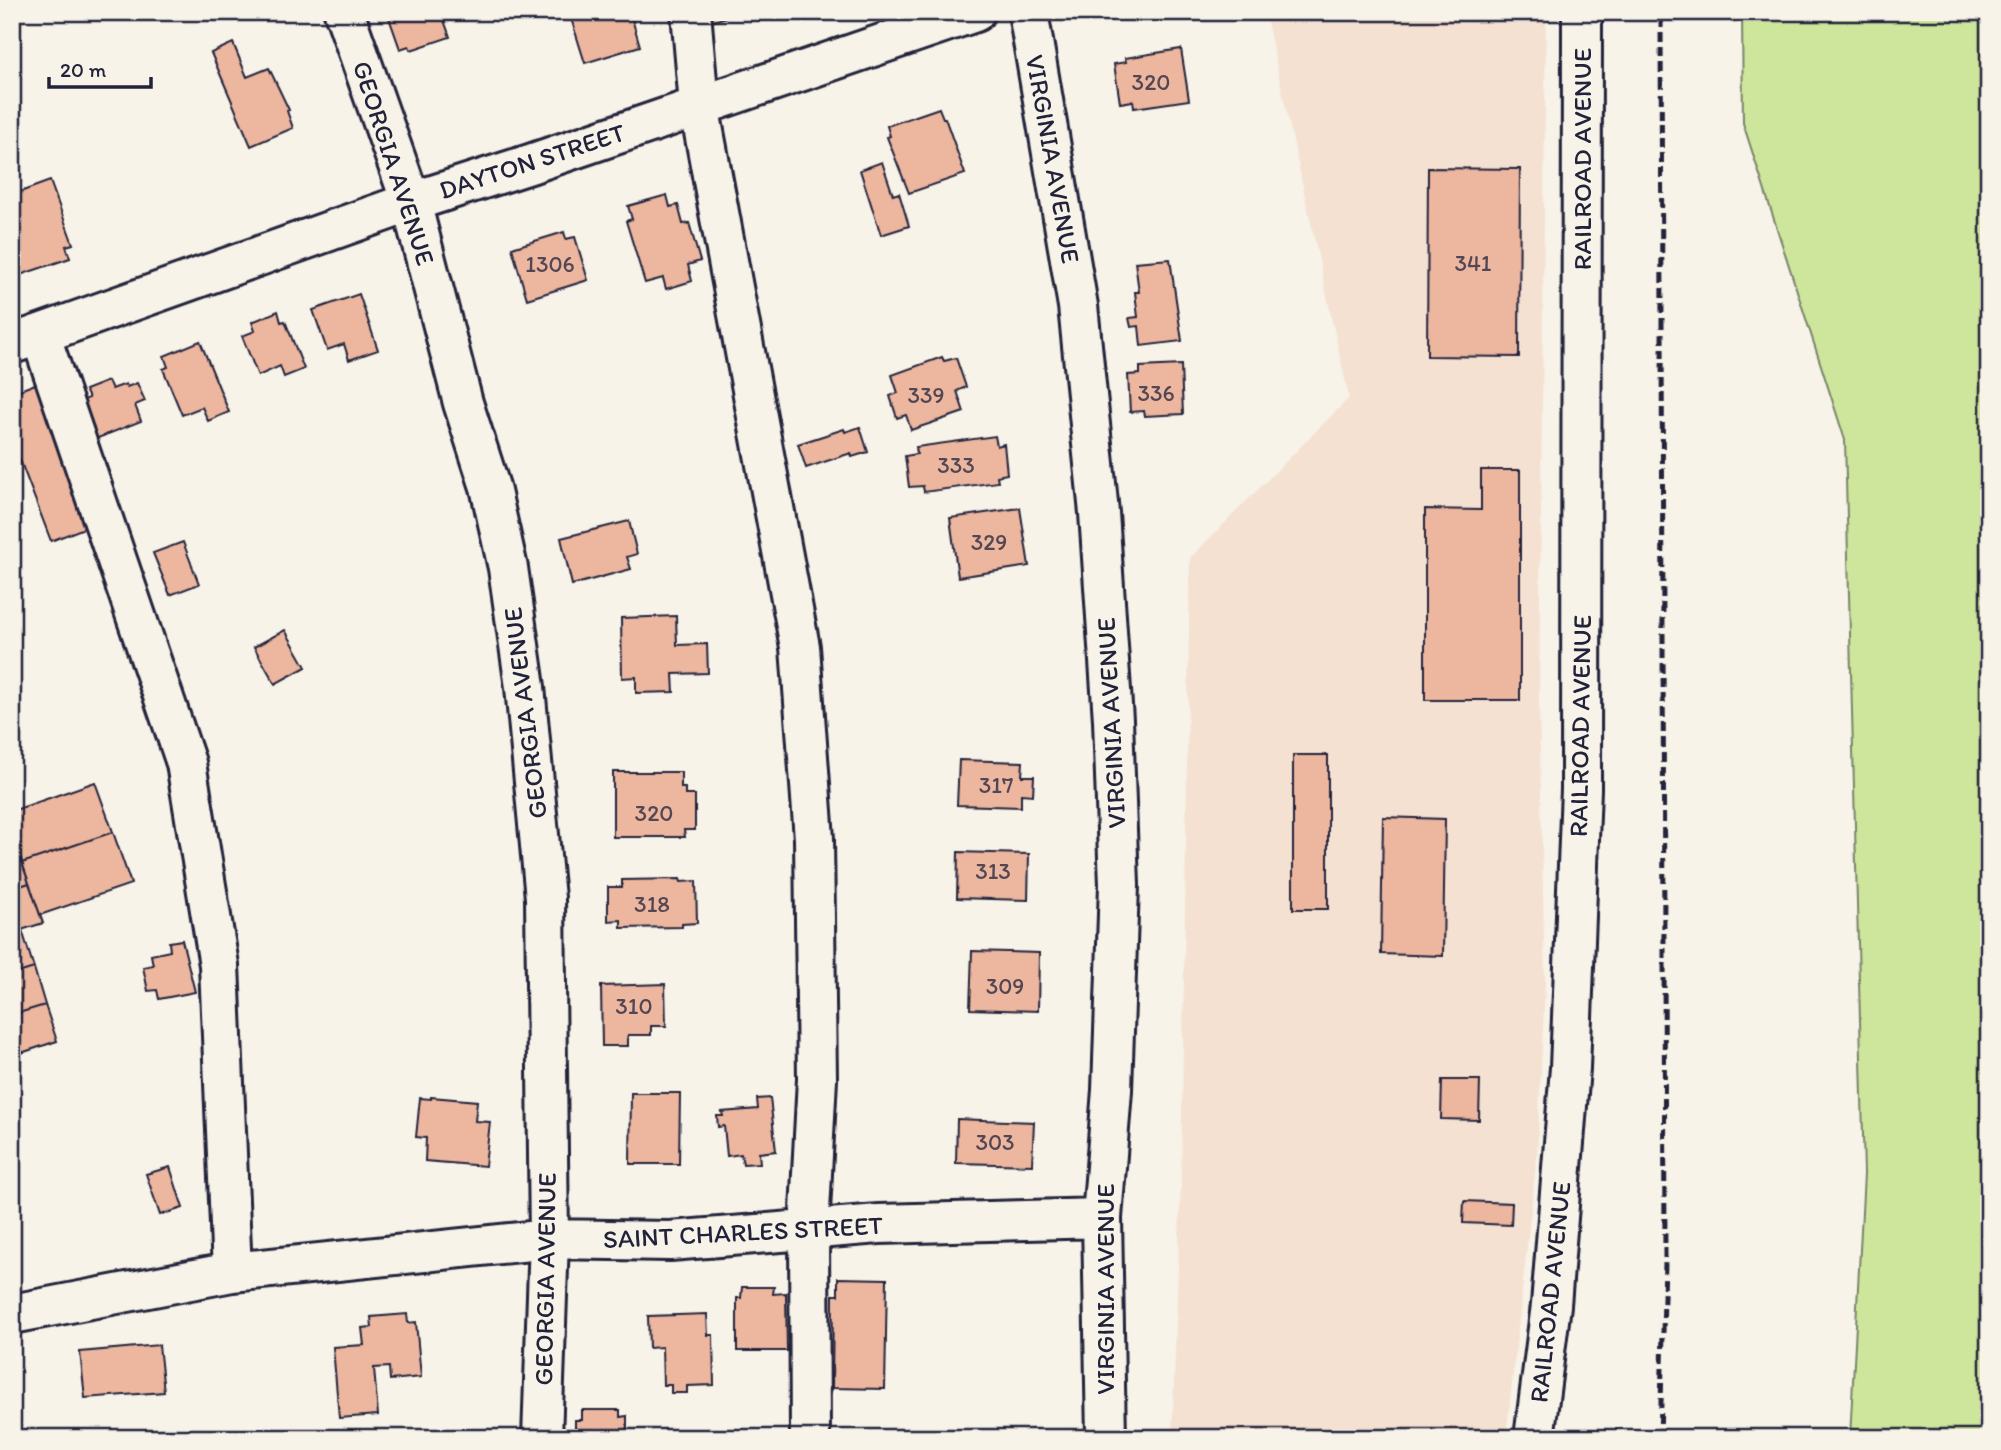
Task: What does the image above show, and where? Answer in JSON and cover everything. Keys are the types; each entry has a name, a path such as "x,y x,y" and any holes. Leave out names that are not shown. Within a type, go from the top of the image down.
{"street":[{"name":"GEORGIA AVENUE","path":"344,12 411,202 463,403 490,486 508,568 526,687 545,898 549,1240 542,1438"},
{"path":"691,12 699,105 800,647 814,839 817,1079 808,1230 810,1438"},
{"name":"DAYTON STREET","path":"26,339 411,202 975,12"},
{"name":"VIRGINIA AVENUE","path":"1028,12 1078,306 1099,513 1113,720 1119,885 1112,1090 1102,1218 1106,1438"},
{"name":"RAILROAD AVENUE","path":"1534,1438 1551,1305 1570,1068 1581,789 1582,12"},
{"path":"26,339 186,763 219,965 232,1272"},
{"name":"SAINT CHARLES STREET","path":"12,1314 232,1272 549,1240 670,1241 879,1224 1102,1218"}],"shaded area":[{"path":"1265,12 1546,12 1539,704 1545,983 1537,1155 1506,1438 1172,1438 1181,1182 1190,558 1349,398"}],"green space":[{"path":"1742,12 1989,12 1989,1422 1979,1438 1850,1438 1864,1174 1845,440 1743,123"}],"building":[{"path":"387,12 441,12 450,37 411,50 409,46 400,49"},
{"path":"569,12 630,12 640,46 585,63"},
{"path":"704,12 742,12 708,23"},
{"path":"233,43 247,77 269,68 289,110 287,111 293,128 251,146 211,53"},
{"path":"1181,49 1189,100 1134,108 1133,101 1120,103 1114,64 1126,62 1125,58"},
{"path":"939,108 965,174 909,193 887,137 890,136 887,126"},
{"path":"882,162 893,195 899,193 909,226 881,235 860,170"},
{"path":"1428,168 1520,169 1519,357 1427,356"},
{"path":"50,181 73,244 66,246 70,258 20,275 17,265 12,267 12,195"},
{"path":"667,195 670,207 678,205 683,224 689,223 700,261 688,265 692,281 666,289 663,278 645,283 626,221 632,219 628,206"},
{"path":"564,232 566,239 575,237 588,280 527,299 512,248"},
{"path":"1170,259 1182,341 1141,346 1139,326 1131,327 1129,318 1138,317 1135,292 1139,292 1135,262"},
{"path":"359,294 378,350 349,360 344,344 327,350 313,310"},
{"path":"278,311 281,322 285,321 304,369 284,377 280,366 258,376 242,336 255,331 252,322"},
{"path":"200,341 229,412 208,421 202,407 182,415 163,369 168,367 164,356"},
{"path":"942,357 944,361 956,358 966,387 957,391 964,412 911,430 906,415 897,418 890,396 898,393 892,375"},
{"path":"1181,365 1183,414 1145,416 1144,411 1130,412 1128,375 1140,374 1140,367"},
{"path":"43,381 97,523 51,541 12,439 12,393"},
{"path":"108,381 112,389 137,383 145,401 135,405 141,421 93,440 78,402 89,398 85,390"},
{"path":"860,427 868,452 852,457 851,453 806,468 798,444 844,429 845,432"},
{"path":"995,436 997,446 1004,444 1007,474 997,476 998,482 924,492 923,486 909,487 905,456 917,454 916,447"},
{"path":"1481,470 1520,470 1520,700 1425,700 1425,509 1481,510"},
{"path":"1020,508 1029,566 958,577 950,518"},
{"path":"629,521 637,554 627,557 631,569 572,585 561,538"},
{"path":"183,542 199,584 170,595 153,553"},
{"path":"676,616 677,645 707,644 708,673 673,674 674,692 636,693 636,677 622,678 621,618"},
{"path":"285,630 306,667 275,684 254,647"},
{"path":"1293,755 1328,755 1328,909 1293,909"},
{"path":"959,760 1023,762 1022,776 1034,776 1033,795 1021,794 1021,807 957,805"},
{"path":"613,772 681,772 681,788 685,788 685,795 695,795 695,830 684,830 685,837 613,837"},
{"path":"95,782 113,832 22,863 12,834 12,811"},
{"path":"1383,817 1445,819 1443,956 1381,954"},
{"path":"113,832 131,884 40,915 22,863"},
{"path":"17,847 29,883 12,889 12,849"},
{"path":"958,852 1029,854 1028,900 957,898"},
{"path":"680,879 681,882 696,881 697,923 682,924 682,927 621,928 621,920 608,921 608,887 622,887 622,880"},
{"path":"29,883 43,923 12,933 12,889"},
{"path":"22,930 34,968 12,975 12,933"},
{"path":"182,940 195,992 159,999 157,990 148,991 143,967 153,965 151,955 170,951 169,942"},
{"path":"972,951 1039,953 1038,1011 970,1009"},
{"path":"34,968 45,1005 12,1015 12,975"},
{"path":"665,984 666,1026 651,1026 651,1035 628,1035 628,1046 602,1046 601,986"},
{"path":"45,1005 57,1041 12,1056 12,1015"},
{"path":"1442,1080 1480,1080 1479,1120 1441,1119"},
{"path":"631,1093 680,1093 679,1164 630,1164"},
{"path":"420,1098 477,1101 475,1121 490,1122 485,1166 425,1161 426,1138 416,1137"},
{"path":"770,1098 776,1151 759,1153 760,1163 743,1164 741,1154 727,1156 724,1126 718,1127 717,1116 723,1116 722,1112 758,1109 757,1099"},
{"path":"957,1119 1034,1122 1032,1165 956,1163"},
{"path":"170,1167 183,1208 160,1215 146,1174"},
{"path":"1464,1201 1512,1203 1511,1225 1463,1223"},
{"path":"838,1278 887,1279 885,1389 832,1388 833,1295 838,1295"},
{"path":"742,1287 774,1287 773,1294 786,1293 787,1351 737,1351 737,1298 741,1298"},
{"path":"407,1314 408,1323 416,1322 421,1377 390,1380 389,1367 374,1368 378,1415 339,1418 333,1347 364,1345 362,1328 372,1327 371,1317"},
{"path":"707,1314 708,1335 713,1335 714,1385 687,1386 687,1393 671,1393 671,1385 663,1385 662,1347 649,1348 648,1316"},
{"path":"159,1345 164,1392 85,1398 80,1352"},
{"path":"582,1410 620,1410 620,1417 627,1416 627,1438 575,1438 575,1420 582,1420"}],"railway":[{"path":"1660,1438 1665,1263 1661,12"}]}
